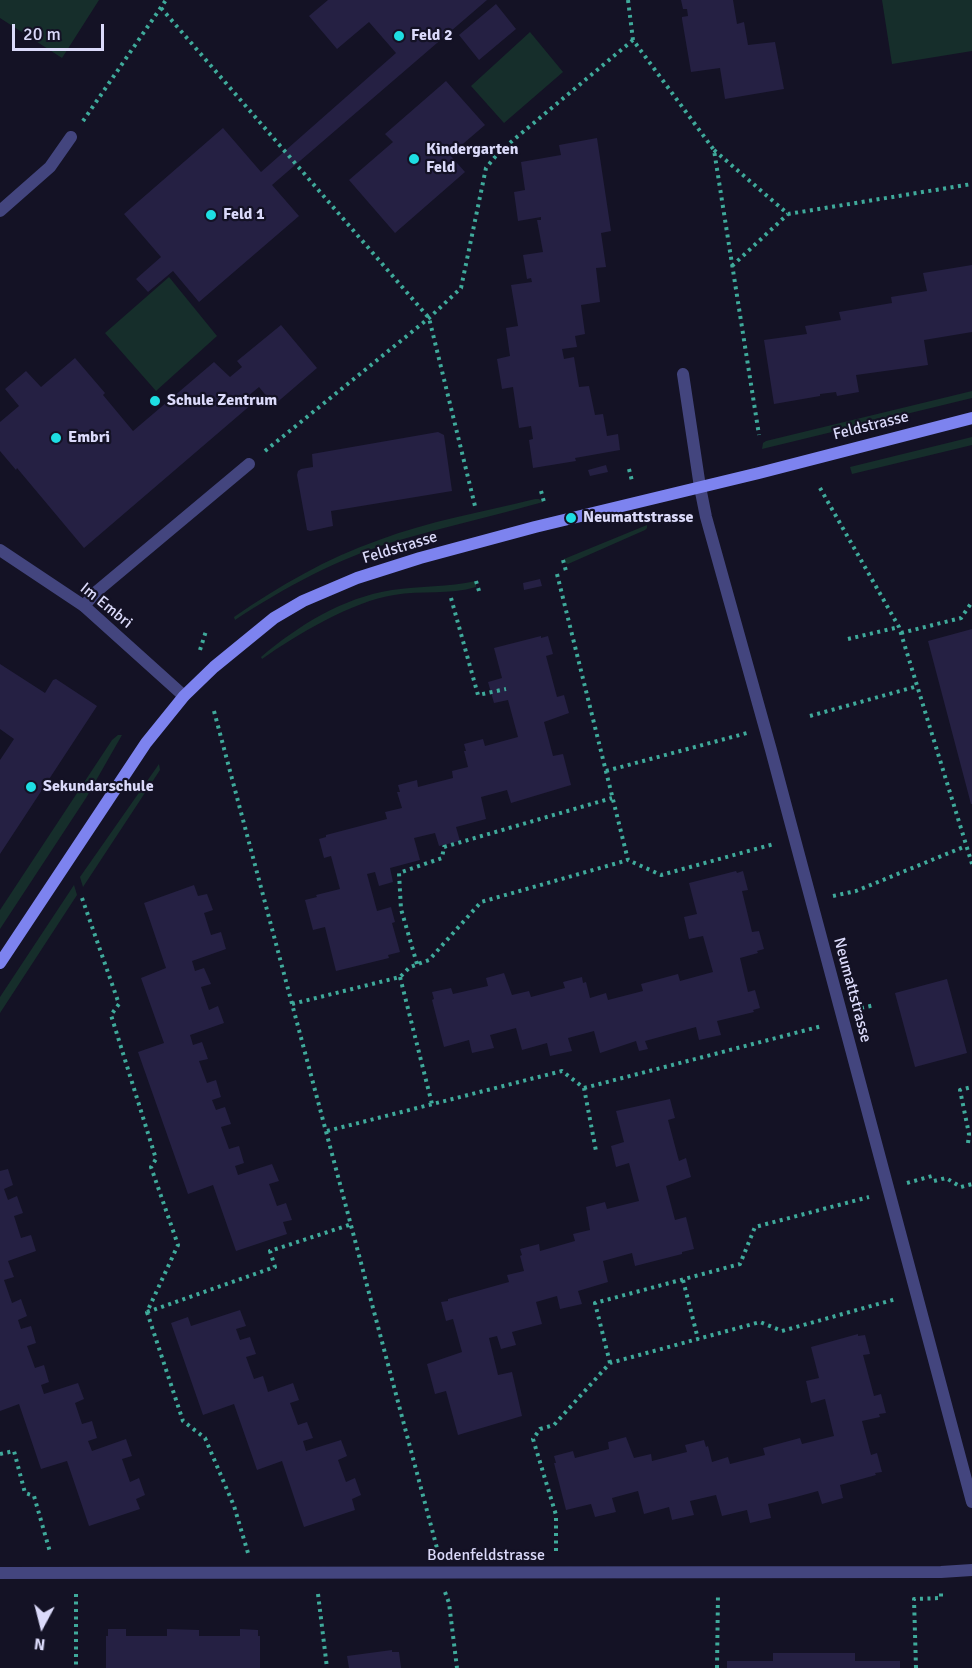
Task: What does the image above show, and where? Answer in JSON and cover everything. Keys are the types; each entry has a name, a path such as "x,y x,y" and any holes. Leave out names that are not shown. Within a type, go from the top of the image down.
{"main road":[{"name":"Feldstrasse","path":"0,963 146,742 184,696 214,667 274,618 303,602 357,578 420,558 972,417"}],"street":[{"path":"0,211 50,167 71,137"},
{"name":"Neumattstrasse","path":"683,374 706,517 812,902 972,1502"},
{"path":"84,606 96,592 249,464"},
{"name":"Im Embri","path":"0,550 84,606 184,696"},
{"name":"Bodenfeldstrasse","path":"0,1573 718,1573 972,1570"}],"path":[{"path":"71,137 166,0"},
{"path":"628,0 633,40 714,150 788,214"},
{"path":"161,8 429,318 475,506"},
{"path":"249,464 429,318 461,288 486,168 499,152 633,40"},
{"path":"714,150 759,435"},
{"path":"731,267 788,214 972,184"},
{"path":"629,469 632,480"},
{"path":"820,488 899,627 972,864"},
{"path":"541,491 544,502"},
{"path":"563,560 566,571"},
{"path":"557,574 628,860"},
{"path":"476,581 479,591"},
{"path":"451,598 477,695 506,689"},
{"path":"901,633 962,618 972,602"},
{"path":"848,639 899,627"},
{"path":"810,716 918,686"},
{"path":"214,711 439,1552 439,1572 449,1603 457,1668"},
{"path":"606,771 765,728"},
{"path":"417,964 401,909 399,873 442,858 444,847 612,798"},
{"path":"292,1004 400,977 410,967 429,960 481,902 628,860 661,875 774,844"},
{"path":"812,902 856,891 966,846"},
{"path":"82,898 119,1004 111,1015 156,1158 151,1167 178,1245 147,1312 183,1421 205,1438 234,1506 247,1551 257,1573"},
{"path":"400,977 432,1104"},
{"path":"584,1088 843,1020"},
{"path":"327,1131 562,1071 584,1088 596,1150"},
{"path":"968,1143 969,1134 960,1090 972,1087"},
{"path":"934,1181 946,1178 962,1187 972,1184"},
{"path":"610,1363 595,1303 740,1264 755,1227 889,1192"},
{"path":"147,1312 275,1267 270,1251 352,1224"},
{"path":"683,1280 698,1339"},
{"path":"556,1573 556,1515 533,1439 540,1429 554,1425 610,1363 760,1322 782,1331 891,1301"},
{"path":"0,1454 14,1451 25,1492 34,1496 56,1573"},
{"path":"916,1668 914,1599 941,1598 941,1572"},
{"path":"75,1573 76,1668"},
{"path":"315,1573 327,1668"},
{"path":"717,1668 718,1573"}],"green space":[{"path":"0,0 99,0 62,58 0,18"},
{"path":"882,0 972,0 972,51 892,64"},
{"path":"530,32 563,72 504,123 471,86"},
{"path":"169,277 217,336 156,391 105,333"},
{"path":"972,391 972,398 762,449 766,441"},
{"path":"972,437 972,445 852,474 850,467"},
{"path":"535,499 543,502 396,541 354,556 293,585 235,620 234,617 268,594 322,564 360,547 417,527"},
{"path":"647,525 645,530 568,564 564,562 564,559"},
{"path":"476,581 476,587 466,589 394,595 361,604 325,620 262,659 261,657 290,634 322,614 356,599 392,590"},
{"path":"122,735 86,798 0,929 0,910 112,740"},
{"path":"159,764 160,770 83,887 80,877"},
{"path":"74,885 77,895 0,1013 0,997"}],"building":[{"name":"Feld 1","path":"328,0 487,0 272,185 299,216 199,302 173,271 148,292 136,279 161,257 124,214 223,128 261,172 396,53 369,22 337,49 309,16"},
{"path":"681,0 733,0 737,24 744,22 748,45 775,42 784,89 725,99 720,68 691,72 682,19 688,16 687,9 683,9"},
{"path":"496,4 516,29 479,60 459,35"},
{"name":"Kindergarten Feld","path":"446,81 485,125 450,155 465,172 395,233 349,180 393,142 385,134"},
{"path":"597,138 611,231 601,233 606,267 596,268 600,302 581,305 585,334 575,336 577,347 562,349 564,359 574,357 579,387 589,386 595,415 603,414 607,436 618,434 620,450 575,458 576,461 533,468 529,440 533,439 531,426 519,428 513,387 502,389 497,359 510,356 506,328 518,326 511,285 532,282 531,278 527,279 523,255 543,252 537,220 541,220 541,217 518,221 514,192 525,190 521,162 561,155 559,145"},
{"path":"972,265 972,332 924,340 928,365 856,375 859,392 837,396 836,392 820,394 820,396 774,404 764,340 807,334 805,326 841,320 839,312 892,303 891,297 927,291 923,273"},
{"name":"Embri","path":"281,325 317,368 274,405 259,387 247,397 252,404 84,548 0,451 0,422 19,406 5,389 26,371 41,387 75,358 133,431 214,362 230,377 242,367 237,361"},
{"path":"438,432 444,435 452,491 331,511 333,526 307,530 297,475 301,469 313,467 312,454"},
{"path":"606,465 608,472 590,476 588,470"},
{"path":"540,579 542,586 524,590 523,583"},
{"path":"972,629 972,804 971,804 928,641"},
{"path":"541,636 541,638 548,636 553,654 546,656 557,697 564,695 569,713 544,722 553,756 563,754 571,785 511,803 507,790 481,797 486,819 456,827 460,841 439,846 435,833 414,838 420,860 390,868 393,882 379,886 375,872 367,874 377,911 391,907 395,922 392,923 400,952 388,955 389,958 336,971 325,927 313,930 305,900 340,889 331,856 324,858 319,839 326,835 387,819 385,812 402,808 397,792 400,792 398,785 417,780 418,787 453,778 452,771 468,767 464,744 483,739 485,746 518,737 508,700 494,703 488,682 502,678 494,648"},
{"path":"0,664 45,693 56,679 97,706 0,854 0,760 14,739 0,729"},
{"path":"736,871 737,873 743,871 748,890 742,891 752,932 759,931 764,949 740,958 748,992 755,990 760,1008 753,1010 754,1012 717,1021 721,1035 699,1040 696,1027 645,1041 648,1049 639,1051 636,1041 600,1053 594,1031 568,1038 572,1051 550,1056 547,1043 522,1050 516,1028 490,1035 494,1048 472,1053 469,1040 444,1047 432,992 451,988 453,994 488,986 486,978 504,973 512,995 529,991 531,997 565,988 563,982 582,977 583,983 586,982 590,998 606,993 608,1000 643,991 641,984 678,974 680,981 713,972 703,936 689,939 684,917 697,914 689,883"},
{"path":"194,885 198,896 207,894 213,910 204,913 211,935 221,932 226,949 192,961 195,971 204,968 211,984 201,987 209,1010 218,1006 224,1023 190,1035 193,1045 202,1042 208,1059 199,1061 207,1083 216,1080 221,1097 212,1100 216,1110 225,1107 231,1124 221,1127 229,1149 239,1146 244,1163 235,1166 238,1175 272,1164 279,1181 269,1184 277,1206 286,1203 292,1220 283,1222 287,1234 236,1251 213,1185 188,1194 138,1052 164,1043 141,978 166,968 144,903"},
{"path":"947,979 967,1053 915,1067 895,993"},
{"path":"670,1099 675,1118 668,1120 679,1161 686,1158 691,1177 666,1186 675,1220 686,1217 694,1249 635,1266 632,1253 603,1261 608,1282 578,1291 582,1304 560,1309 557,1296 536,1302 542,1324 512,1332 516,1345 501,1349 497,1336 489,1338 498,1375 512,1372 522,1416 458,1435 446,1391 435,1394 427,1364 462,1352 453,1319 446,1321 441,1302 509,1282 507,1275 524,1271 520,1249 539,1244 540,1251 575,1241 573,1234 590,1230 586,1207 605,1202 607,1209 639,1201 629,1163 616,1167 611,1146 624,1142 616,1111"},
{"path":"8,1169 13,1185 4,1189 8,1200 17,1196 23,1213 14,1216 21,1238 31,1235 36,1251 8,1261 14,1277 4,1280 12,1303 21,1299 27,1316 18,1320 21,1329 31,1326 36,1343 27,1346 35,1368 44,1365 49,1382 41,1385 44,1394 78,1383 84,1399 75,1403 82,1424 92,1421 97,1438 88,1441 92,1451 126,1439 132,1456 122,1459 130,1482 139,1478 145,1495 136,1499 140,1509 89,1526 67,1461 41,1469 19,1404 0,1411 0,1171"},
{"path":"240,1310 246,1326 236,1329 240,1340 250,1337 256,1354 246,1357 254,1379 263,1376 268,1392 293,1383 299,1400 290,1403 298,1425 307,1422 313,1438 303,1441 306,1451 341,1440 347,1456 338,1460 346,1482 355,1478 361,1495 352,1499 355,1510 304,1527 282,1461 257,1470 234,1404 203,1415 171,1323 188,1317 191,1326"},
{"path":"858,1334 858,1336 865,1335 870,1354 863,1355 874,1396 881,1394 886,1413 879,1414 880,1417 862,1421 871,1455 877,1453 882,1472 840,1485 843,1498 822,1504 818,1491 768,1504 771,1518 750,1523 747,1510 722,1516 716,1495 690,1501 694,1515 672,1520 669,1507 644,1514 638,1491 612,1498 616,1512 595,1517 591,1504 566,1510 554,1456 573,1451 575,1458 609,1449 608,1442 626,1437 634,1458 651,1454 652,1461 687,1452 685,1445 704,1440 712,1462 728,1457 730,1464 765,1455 763,1448 800,1438 802,1444 834,1436 825,1399 811,1403 806,1381 819,1378 811,1347"},
{"path":"108,1629 126,1629 126,1636 167,1636 167,1629 199,1630 199,1636 240,1636 240,1629 258,1630 260,1668 106,1668"},
{"path":"392,1650 392,1652 399,1652 401,1668 349,1668 347,1656"},
{"path":"773,1653 855,1653 855,1661 900,1661 900,1668 727,1668 727,1661 773,1661"}],"place":[{"name":"Feld 2","path":"399,36"},
{"name":"Kindergarten Feld","path":"414,159"},
{"name":"Feld 1","path":"211,215"},
{"name":"Schule Zentrum","path":"155,401"},
{"name":"Embri","path":"56,438"},
{"name":"Neumattstrasse","path":"571,518"},
{"name":"Sekundarschule","path":"31,787"}]}
